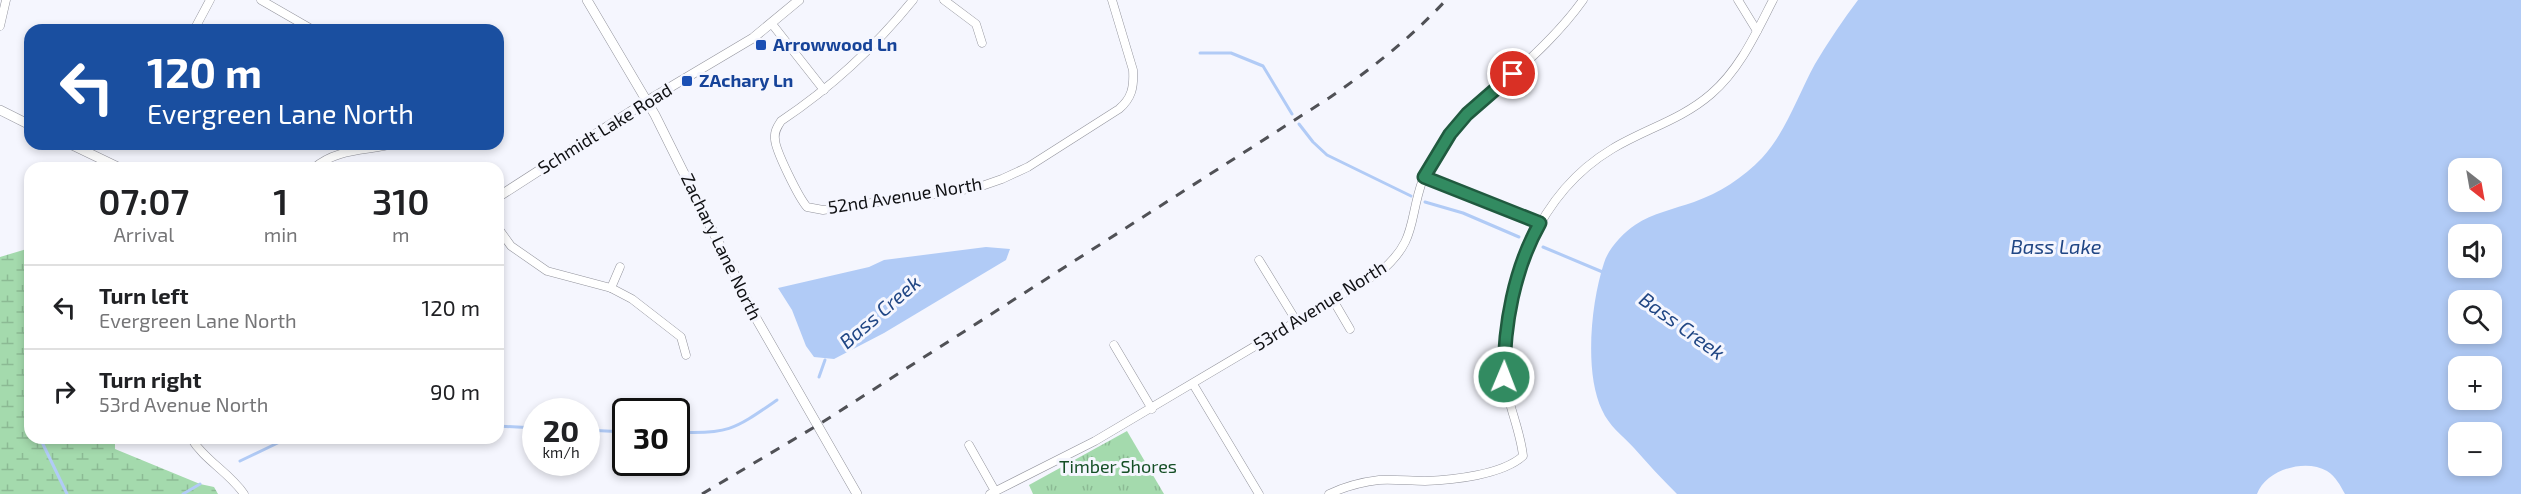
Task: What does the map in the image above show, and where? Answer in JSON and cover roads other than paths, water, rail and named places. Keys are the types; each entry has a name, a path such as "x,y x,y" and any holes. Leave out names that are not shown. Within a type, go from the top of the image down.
{"street":[{"path":"0,26 6,0"},
{"path":"197,24 210,0"},
{"path":"261,0 303,24"},
{"name":"Zachary Lane North","path":"587,0 647,101 756,318 857,494"},
{"name":"Schmidt Lake Road","path":"504,193 647,101 725,56 772,24 799,0"},
{"path":"772,24 824,90 855,65 886,34 913,0"},
{"path":"944,0 975,24 982,43"},
{"name":"52nd Avenue North","path":"824,90 777,128 775,144 799,196 807,207 815,209 976,188 1028,167 1127,102 1133,88 1133,70 1112,0"},
{"name":"53rd Avenue North","path":"993,492 1095,441 1152,409 1380,272 1401,252 1407,241 1424,177 1450,134 1467,114 1526,64 1583,0"},
{"path":"1738,0 1757,31"},
{"path":"1329,494 1379,480 1426,481 1468,476 1514,464 1523,456 1521,439 1514,421 1504,377 1505,339 1509,312 1528,243 1573,179 1593,161 1622,144 1676,120 1713,93 1742,57 1773,0"},
{"path":"0,110 24,122"},
{"path":"82,150 108,162"},
{"path":"324,162 334,156 354,150"},
{"path":"1424,177 1540,223"},
{"path":"504,236 511,246 547,271 611,288 632,299 681,337 686,355"},
{"path":"1259,260 1297,322"},
{"path":"611,288 620,267"},
{"path":"1333,300 1350,329"},
{"path":"1114,345 1152,409"},
{"path":"1193,384 1259,494"},
{"path":"195,444 228,474 244,494"},
{"path":"969,445 993,492"}],"water":[{"name":"Bass Lake","path":"1858,0 2521,0 2521,494 2345,494 2338,481 2327,471 2318,467 2298,466 2269,478 2257,494 1677,494 1612,426 1596,395 1591,358 1591,337 1599,279 1604,263 1616,242 1635,225 1656,214 1712,194 1739,178 1755,165 1778,137 1830,39"},
{"path":"986,247 1010,249 1006,260 884,333 834,359 814,357 806,346 792,310 778,288 869,267 884,260"}],"waterway":[{"name":"Bass Creek","path":"1200,53 1231,53 1263,66 1292,114"},
{"name":"Bass Creek","path":"1299,124 1327,155 1411,196"},
{"name":"Bass Creek","path":"1425,202 1463,213 1519,237"},
{"name":"Bass Creek","path":"1543,247 1605,273"},
{"name":"Bass Creek","path":"819,377 825,360"},
{"name":"Bass Creek","path":"690,433 730,428 751,418 777,400"},
{"name":"Bass Creek","path":"504,426 522,427"},
{"name":"Bass Creek","path":"600,431 612,431"},
{"name":"Bass Creek","path":"43,444 67,494"},
{"name":"Bass Creek","path":"240,461 275,444"},
{"name":"Bass Creek","path":"183,494 200,484"}],"railway":[{"path":"702,494 818,425 1329,98 1390,52 1446,0"}],"place":[{"name":"Arrowwood Ln","path":"761,45"},
{"name":"ZAchary Ln","path":"687,81"}],"park label":[{"name":"Timber Shores","path":"1118,467"}]}
